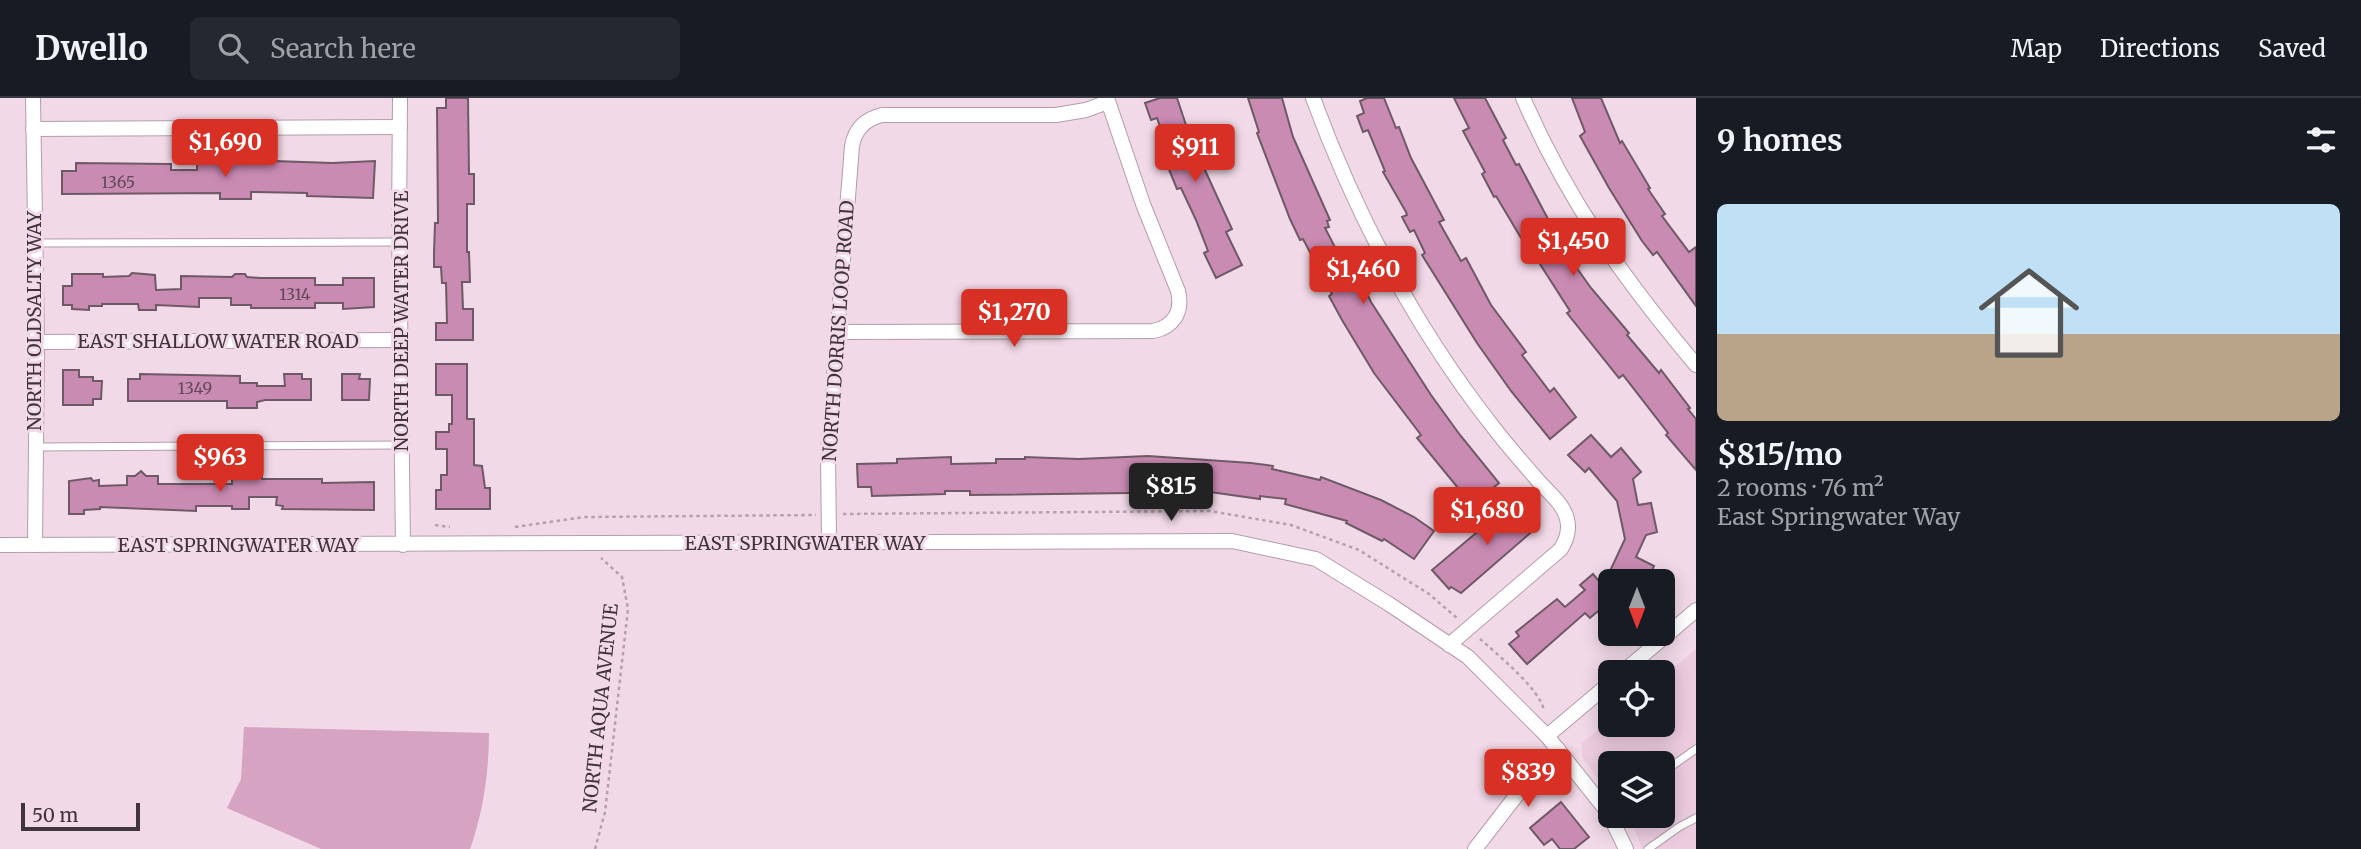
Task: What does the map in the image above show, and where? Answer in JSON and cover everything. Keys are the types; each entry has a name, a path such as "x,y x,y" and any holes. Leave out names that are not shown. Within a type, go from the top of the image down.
{"street":[{"name":"NORTH OLDSALTY WAY","path":"33,98 37,342 34,544"},
{"name":"NORTH DEEP WATER DRIVE","path":"400,98 403,544"},
{"path":"1313,98 1351,195 1417,319 1467,393 1514,453 1561,506 1568,520 1568,536 1561,549 1450,645"},
{"path":"1523,98 1550,157 1595,234 1638,295 1696,365"},
{"path":"837,332 1153,331 1168,326 1180,306 1178,291 1143,204 1107,100"},
{"name":"NORTH DORRIS LOOP ROAD","path":"828,542 828,452 852,146 856,133 863,123 882,115 1056,115 1076,113 1107,100"},
{"path":"33,129 400,127"},
{"name":"EAST SHALLOW WATER ROAD","path":"37,342 400,340"},
{"name":"EAST SPRINGWATER WAY","path":"0,545 1232,541 1316,559 1468,657 1547,736 1598,798"},
{"path":"1636,660 1696,610"},
{"path":"1547,736 1598,692"},
{"path":"1475,849 1516,796 1558,749"},
{"name":"EAST SPRINGWATER WAY","path":"1617,828 1626,849"}],"lane":[{"path":"34,243 399,242"},
{"path":"35,447 401,445"},
{"path":"1675,764 1696,750"},
{"path":"1648,849 1696,818"}],"path":[{"name":"NORTH AQUA AVENUE","path":"585,544 622,576 628,609 606,812 595,849"}],"shaded area":[{"path":"1696,649 1696,849 1642,849 1634,828 1675,828 1675,751 1598,751 1598,779 1582,757 1582,743 1598,730 1598,737 1675,737 1675,667"},
{"path":"244,727 489,733 484,792 470,849 321,849 227,808 241,779"}],"building":[{"path":"446,98 468,98 469,174 474,174 474,204 467,204 470,282 462,282 463,309 473,309 473,340 436,340 436,323 447,323 446,283 442,283 441,267 434,267 435,223 438,223 437,108 446,108"},
{"path":"1160,98 1177,98 1187,128 1193,126 1207,167 1204,168 1232,229 1226,232 1242,265 1216,278 1204,253 1208,251 1196,220 1181,188 1177,189 1168,167 1173,165 1157,118 1151,120 1145,103"},
{"path":"1248,98 1282,98 1293,137 1330,220 1327,221 1329,227 1325,228 1339,255 1342,253 1345,258 1349,256 1371,302 1431,395 1499,483 1472,505 1417,438 1421,435 1374,373 1342,320 1329,296 1332,294 1290,219 1257,133 1259,132"},
{"path":"1367,98 1384,98 1396,128 1399,127 1411,158 1444,220 1439,222 1461,261 1466,258 1491,305 1526,352 1522,355 1550,392 1554,388 1576,417 1550,439 1477,343 1422,255 1425,253 1414,230 1410,232 1402,217 1407,215 1406,212 1383,172 1385,171 1368,130 1363,132 1357,116 1364,113 1360,101"},
{"path":"1454,98 1485,98 1506,138 1503,140 1516,165 1519,164 1558,238 1560,237 1569,250 1566,253 1629,333 1627,335 1659,373 1661,370 1690,408 1688,409 1696,419 1696,470 1666,435 1668,433 1623,375 1619,378 1567,313 1570,311 1496,196 1494,197 1482,174 1485,172 1463,131 1469,128"},
{"path":"1572,98 1601,98 1620,143 1622,141 1665,214 1662,216 1689,252 1696,247 1696,306 1657,252 1653,255 1642,241 1609,188 1580,136 1585,132"},
{"path":"375,161 373,198 251,192 251,199 220,199 220,193 62,194 62,171 76,171 76,163 171,164 171,170 197,170 197,162"},
{"path":"132,273 155,275 156,290 181,289 181,276 232,277 235,274 245,274 247,277 261,278 315,278 315,285 343,285 343,278 374,278 374,307 343,309 343,303 315,303 315,308 251,308 251,305 231,305 231,298 199,298 199,307 156,305 156,310 139,310 138,304 102,304 89,306 89,310 72,309 72,305 63,305 63,286 72,286 72,274 103,274 103,277 129,276"},
{"path":"436,364 467,364 467,419 474,419 474,465 482,466 485,488 490,488 490,509 436,509 436,490 441,490 441,475 447,475 447,449 436,449 436,432 449,432 449,424 452,424 452,395 436,395"},
{"path":"63,370 79,370 79,377 93,377 93,381 102,381 101,399 93,399 93,405 63,405"},
{"path":"140,374 240,376 240,383 285,386 284,374 302,374 302,379 311,379 311,400 265,400 257,402 257,408 227,408 227,401 128,401 128,379 140,379"},
{"path":"342,374 360,374 359,379 370,379 369,400 342,400"},
{"path":"1591,435 1611,457 1621,448 1641,472 1633,479 1638,505 1651,503 1657,532 1646,535 1636,557 1654,566 1653,569 1611,569 1625,539 1617,501 1589,468 1585,472 1568,455"},
{"path":"1148,456 1251,463 1273,466 1272,469 1320,480 1321,477 1381,500 1434,531 1414,559 1384,539 1382,541 1346,523 1347,521 1285,504 1286,499 1260,496 1260,499 1210,492 970,495 970,491 945,491 945,494 872,496 871,487 858,487 857,464 897,463 897,459 951,457 951,464 996,463 996,459 1025,457 1079,459"},
{"path":"141,471 146,476 158,476 158,484 232,484 232,472 262,471 262,479 322,479 322,483 374,482 374,510 282,509 283,506 276,505 277,497 249,497 249,509 232,509 232,506 196,506 196,511 100,507 84,510 84,514 69,514 69,481 91,478 93,481 99,480 99,486 127,485 127,476 135,476"},
{"path":"1520,496 1535,516 1532,518 1535,522 1531,525 1535,529 1461,593 1451,587 1449,589 1432,570"},
{"path":"1593,574 1598,580 1598,611 1590,618 1585,613 1527,664 1509,644 1519,636 1516,632 1557,599 1565,607 1585,590 1580,585"},
{"path":"1561,802 1589,837 1574,849 1560,849 1552,839 1544,845 1530,828"}]}
